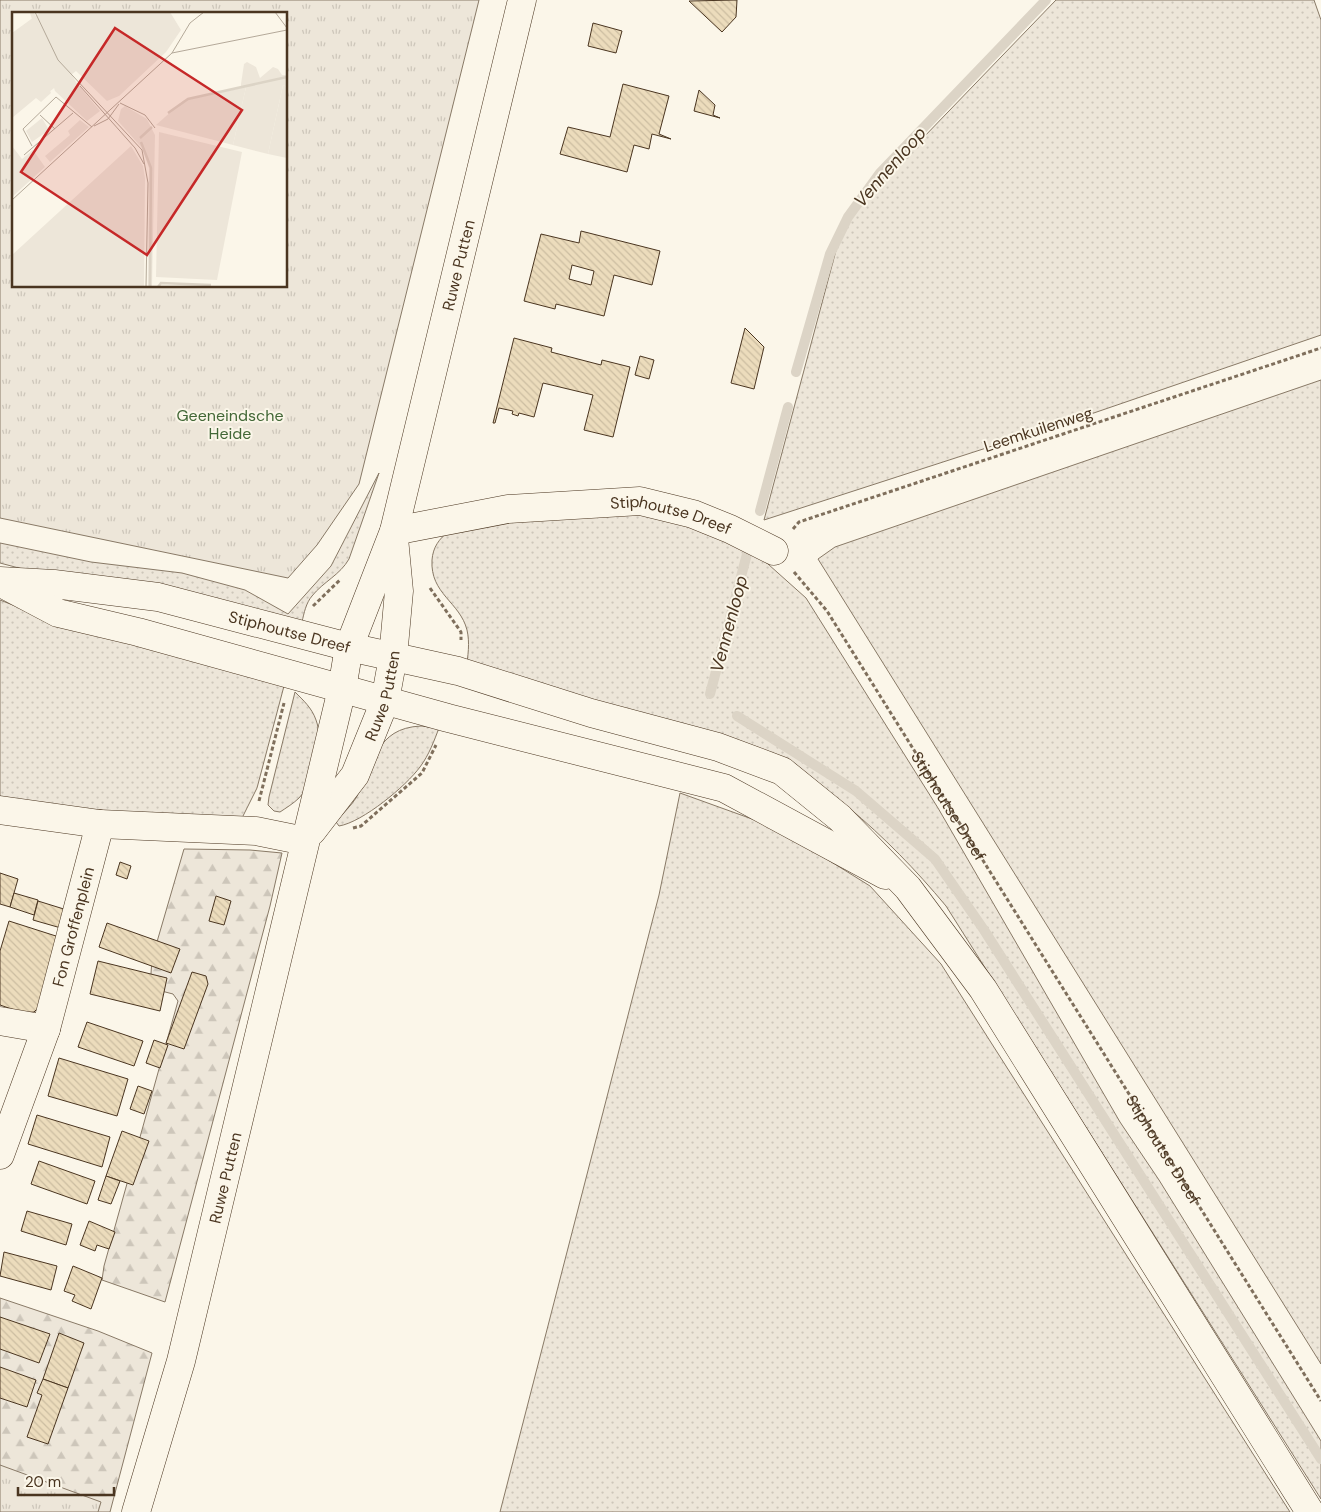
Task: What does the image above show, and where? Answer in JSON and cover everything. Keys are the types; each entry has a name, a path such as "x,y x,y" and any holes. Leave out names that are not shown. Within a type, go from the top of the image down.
{"street":[{"name":"Ruwe Putten","path":"136,1512 181,1360 342,689 349,647 394,531 522,0"},
{"name":"Stiphoutse Dreef","path":"394,531 508,509 640,501 693,514 730,528 774,551"},
{"name":"Ruwe Putten","path":"305,841 355,775 385,701 393,657 398,591 394,531"},
{"name":"Stiphoutse Dreef","path":"0,581 54,584 158,597 349,647 458,671 591,713 718,747 782,771 840,818 908,888 983,989 1310,1512"},
{"name":"Stiphoutse Dreef","path":"0,581 58,613 138,632 385,701 724,788 908,888"},
{"path":"0,810 100,824 256,831 305,841"},
{"name":"Fon Groffenplein","path":"0,1155 46,1029 100,824"},
{"path":"0,1021 46,1029"}],"path":[{"name":"Leemkuilenweg","path":"774,551 800,522 1321,348"},
{"name":"Stiphoutse Dreef","path":"774,551 810,588 827,611 1321,1401"}],"green space":[{"name":"Geeneindsche Heide","path":"0,0 479,0 359,484 317,545 288,578 0,518"},
{"path":"1056,0 1314,0 1321,20 1321,335 1085,416 764,520 846,213 894,168"},
{"path":"1321,380 1321,1364 818,559 835,547"},
{"path":"379,473 349,559 341,570 316,591 310,599 302,622 64,580 0,563 0,543 91,562 182,573 245,590 288,614 331,566"},
{"path":"564,512 668,516 759,556 806,598 938,808 1120,1122 1159,1180 1321,1441 1321,1499 946,906 887,842 848,807 466,669 469,645 467,630 458,612 440,590 433,572 432,560 437,544 449,531"},
{"path":"0,600 61,624 284,686 257,788 241,820 158,820 0,802"},
{"path":"295,692 307,704 316,720 319,738 318,749 313,772 304,791 297,800 280,812 274,811 268,805 269,797"},
{"path":"421,726 439,728 429,753 420,767 395,793 371,811 360,818 339,826 336,822 356,798 372,761 385,741 394,733 406,728"},
{"path":"680,793 777,828 870,886 941,964 1290,1512 500,1512 659,895"},
{"path":"184,849 250,850 282,853 270,906 165,1302 102,1280 104,1266 178,1001 173,994 150,988 152,959"},
{"path":"0,1298 98,1331 152,1353 110,1512 0,1512"},
{"path":"0,1465 101,1502 98,1512 0,1512"}],"building":[{"path":"737,0 736,17 722,32 689,1"},
{"path":"593,23 622,31 616,53 588,46"},
{"path":"623,84 669,96 659,134 671,139 652,134 649,149 634,145 627,172 560,154 568,127 610,137"},
{"path":"699,90 715,105 713,115 720,118 694,111"},
{"path":"581,231 660,251 652,285 614,275 604,316 556,304 555,309 524,301 541,234 579,243","holes":["572,265 594,271 591,285 569,279"]},
{"path":"745,328 764,347 754,389 731,383"},
{"path":"514,338 552,348 551,352 601,365 602,360 630,367 613,437 584,430 593,395 543,383 534,417 519,413 518,416 512,414 513,411 499,408 495,423 493,423"},
{"path":"640,356 654,360 649,379 635,375"},
{"path":"120,862 131,866 127,879 116,875"},
{"path":"0,873 18,879 10,907 0,904"},
{"path":"14,893 38,900 34,915 10,907"},
{"path":"216,896 231,901 224,925 209,921"},
{"path":"38,901 67,910 61,928 33,920"},
{"path":"9,921 59,937 39,1007 34,1012 23,1013 0,1005 0,951"},
{"path":"107,923 180,949 171,973 99,947"},
{"path":"98,961 167,978 160,1011 90,994"},
{"path":"192,972 206,976 208,984 184,1049 166,1043"},
{"path":"87,1022 143,1041 134,1066 78,1047"},
{"path":"154,1040 168,1045 160,1068 146,1063"},
{"path":"59,1058 128,1079 117,1116 48,1096"},
{"path":"138,1086 152,1091 144,1114 130,1109"},
{"path":"37,1115 110,1137 102,1167 28,1144"},
{"path":"122,1131 149,1141 133,1185 106,1176"},
{"path":"39,1161 95,1181 87,1204 31,1184"},
{"path":"106,1176 120,1181 111,1204 98,1200"},
{"path":"27,1211 72,1224 66,1245 21,1231"},
{"path":"89,1221 115,1232 109,1249 97,1245 95,1251 80,1245"},
{"path":"4,1252 57,1266 51,1290 0,1276"},
{"path":"73,1266 102,1278 91,1309 72,1301 75,1295 64,1291"},
{"path":"0,1317 50,1334 39,1363 0,1349"},
{"path":"59,1333 84,1343 68,1388 43,1379"},
{"path":"0,1367 36,1380 27,1407 0,1398"},
{"path":"43,1379 68,1388 48,1444 27,1437 42,1395 37,1393"}],"waterway":[{"name":"Vennenloop","path":"796,372 830,254 848,217 880,173 1046,0"},
{"name":"Vennenloop","path":"760,511 788,407"},
{"name":"Vennenloop","path":"710,694 747,554"},
{"path":"737,716 856,791 935,859 984,930 1321,1459"}]}
